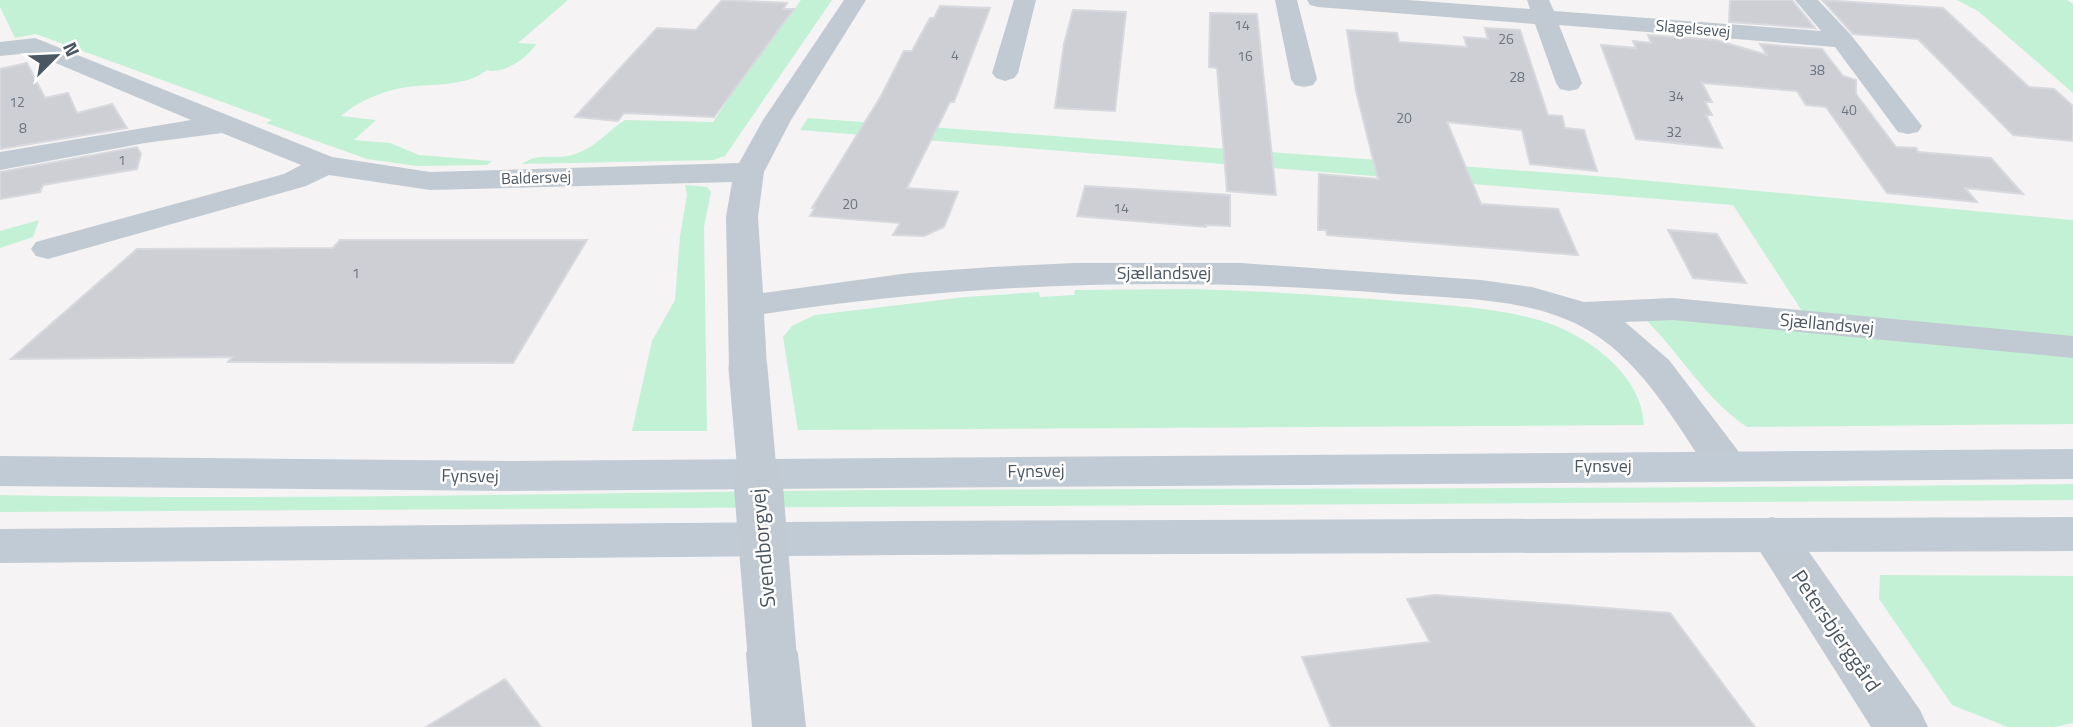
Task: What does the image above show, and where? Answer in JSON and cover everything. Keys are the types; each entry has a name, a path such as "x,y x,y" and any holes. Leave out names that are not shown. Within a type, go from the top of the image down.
{"main road":[{"name":"Fynsvej","path":"0,471 510,476 2073,464"},
{"path":"0,546 888,538 2073,534"}],"street":[{"path":"745,306 743,216 749,172 776,120 855,0"},
{"path":"1005,73 1026,0"},
{"path":"1286,0 1304,79"},
{"name":"Slagelsevej","path":"1318,0 1541,8 1842,40"},
{"path":"1806,0 1842,40 1908,126"},
{"path":"1541,8 1569,83"},
{"name":"Baldersvej","path":"0,49 35,45 325,165 430,181 749,172"},
{"name":"Baldersvej","path":"0,162 145,134 223,124"},
{"path":"48,249 283,184 325,165"},
{"name":"Sjællandsvej","path":"745,306 859,290 948,282 1155,271 1311,275 1493,292 1549,303 1581,313 1621,335 1648,360 1727,466"},
{"name":"Svendborgvej","path":"745,306 779,727"},
{"name":"Sjællandsvej","path":"1581,313 1673,310 2073,347"},
{"name":"Petersbjerggård","path":"1772,534 1901,727"}],"green space":[{"path":"0,0 568,0 518,43 536,44 527,55 507,68 487,70 478,76 458,82 385,92 361,102 341,116 376,120 354,140 390,143 419,155 492,161 487,165 417,166 367,159 266,123 272,120 36,34 15,38 0,7"},
{"path":"801,0 832,0 725,156 713,160 522,164 535,158 568,156 582,151 625,120 713,122 730,97 675,92 751,67 765,49 780,16 790,16"},
{"path":"1957,0 2067,0 2073,4 2073,93 1978,11"},
{"path":"808,118 1608,177 2073,220 2073,338 1802,311 1733,205 800,130"},
{"path":"685,185 707,187 711,192 704,227 707,431 632,431 652,341 675,300 680,236 687,195"},
{"path":"39,220 33,237 0,248 0,231"},
{"path":"1191,289 1460,306 1542,321 1577,336 1609,359 1623,373 1641,406 1644,425 798,430 783,337 792,326 815,315 966,297 1039,292 1040,297 1074,295 1075,290"},
{"path":"1662,317 2073,354 2073,424 1747,427 1718,403 1645,319"},
{"path":"2073,484 2073,500 0,512 0,495 336,497 896,490"},
{"path":"1880,575 2073,576 2073,723 2054,727 2008,727 1952,705 1879,599"}],"building":[{"path":"722,0 787,3 783,9 794,9 714,117 624,113 618,121 575,117 657,28 696,30"},
{"path":"1730,0 1792,0 1815,28 1729,22"},
{"path":"1822,0 1943,8 2029,87 2054,89 2073,106 2073,141 2013,135 1918,39 1853,34"},
{"path":"940,6 990,8 954,102 950,102 907,188 958,192 944,227 924,236 893,235 900,223 810,216 815,208 812,208 881,96 904,51 912,51 930,18 934,18"},
{"path":"1073,10 1126,12 1115,111 1055,108 1064,44"},
{"path":"1210,13 1257,14 1276,195 1227,191 1217,68 1209,67"},
{"path":"1485,28 1520,30 1548,115 1562,116 1565,128 1584,130 1597,171 1530,164 1522,130 1447,122 1481,204 1558,209 1578,255 1327,235 1326,230 1318,230 1319,174 1378,179 1356,91 1347,30 1397,33 1399,42 1467,47 1464,37 1488,39"},
{"path":"1648,35 1716,40 1767,55 1760,44 1822,49 1843,76 1856,80 1856,94 1896,147 1916,148 1918,152 1991,158 2023,194 1965,188 1977,202 1887,193 1826,107 1806,105 1797,91 1702,83 1712,102 1705,102 1712,115 1706,115 1722,148 1636,139 1601,45 1636,48 1633,41 1651,43"},
{"path":"27,63 45,98 68,93 77,113 112,104 127,128 0,149 0,69"},
{"path":"137,147 141,154 137,169 43,185 40,192 0,199 0,172"},
{"path":"1085,186 1230,195 1230,226 1206,227 1077,216"},
{"path":"1668,230 1717,234 1746,283 1693,278"},
{"path":"340,240 587,240 513,363 228,362 232,357 11,359 137,249 333,248"},
{"path":"1435,595 1670,613 1755,727 1331,727 1302,657 1430,642 1407,599"},
{"path":"505,679 541,727 426,727"}]}
